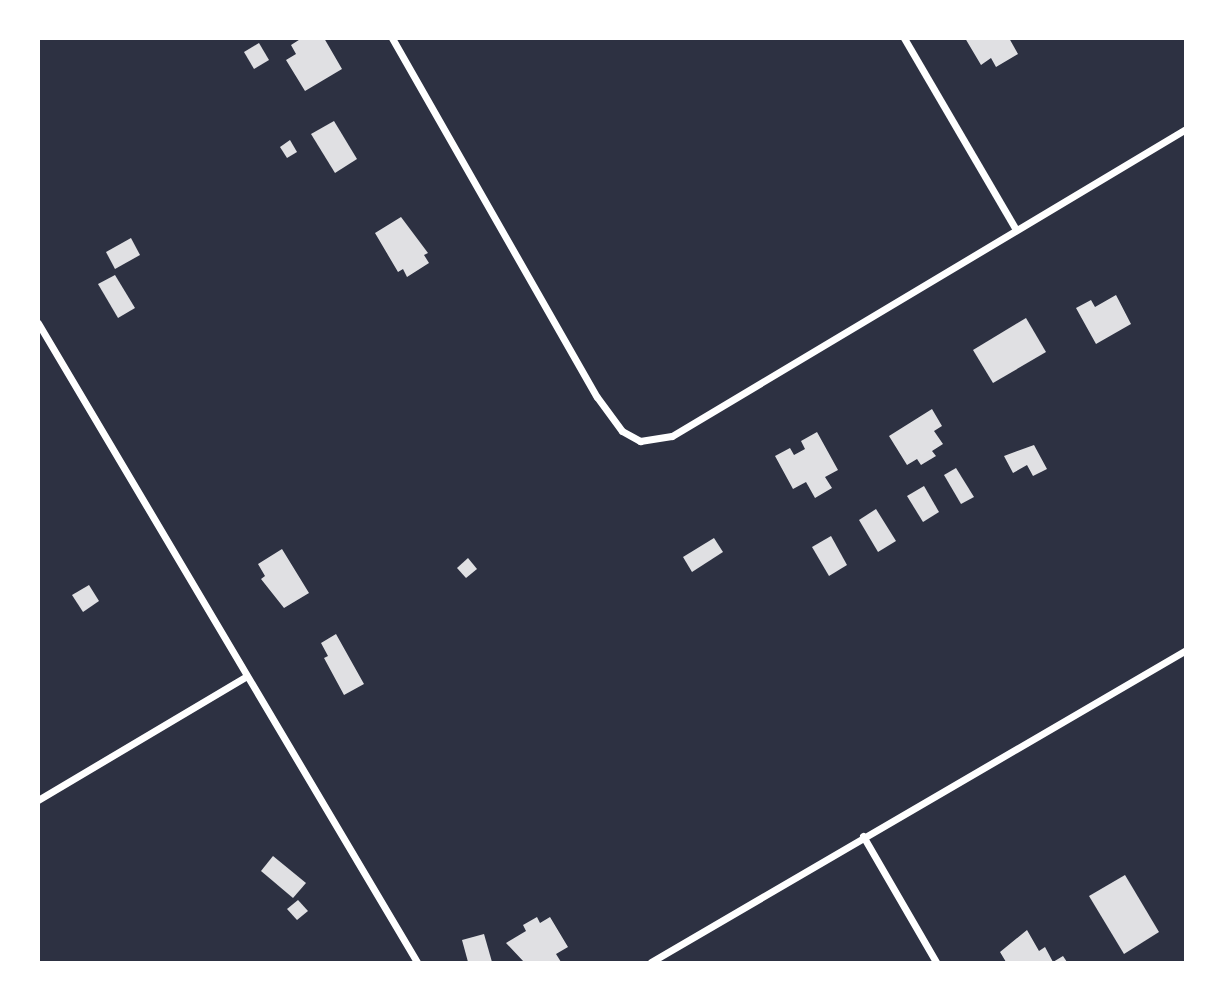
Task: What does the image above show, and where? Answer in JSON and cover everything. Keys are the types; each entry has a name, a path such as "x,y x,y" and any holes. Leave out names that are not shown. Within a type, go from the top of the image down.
{"street":[{"path":"392,38 597,397 622,431 640,441 672,436 1015,228 1185,129"},
{"path":"904,38 1015,228"},
{"path":"38,323 245,677 417,962"},
{"path":"651,962 1185,650"},
{"path":"38,800 245,677"},
{"path":"863,836 936,962"}],"building":[{"path":"302,38 324,38 342,69 305,91 286,60 296,54 291,45"},
{"path":"965,38 1009,38 1018,54 996,67 991,58 981,65"},
{"path":"259,43 269,60 254,69 244,52"},
{"path":"334,121 357,159 335,173 311,134"},
{"path":"290,140 297,152 287,158 280,147"},
{"path":"401,217 428,253 424,255 429,263 407,277 403,269 398,272 375,233"},
{"path":"131,238 140,255 115,269 106,252"},
{"path":"115,275 135,308 118,318 98,284"},
{"path":"1116,295 1131,324 1096,344 1076,308 1091,300 1095,307"},
{"path":"1026,318 1046,352 993,383 973,350"},
{"path":"932,409 942,426 934,431 943,444 932,451 936,456 921,465 917,459 907,465 889,436"},
{"path":"817,432 838,470 825,477 832,488 815,498 806,482 793,489 775,456 790,448 794,455 805,449 801,441"},
{"path":"1034,445 1047,469 1033,476 1027,465 1013,473 1004,456"},
{"path":"956,468 974,497 961,504 944,475"},
{"path":"924,486 939,512 923,522 907,496"},
{"path":"876,509 896,541 878,552 859,520"},
{"path":"831,536 847,565 829,576 812,547"},
{"path":"714,538 723,552 692,572 683,557"},
{"path":"282,549 309,593 284,608 261,579 265,576 258,564"},
{"path":"468,558 477,569 466,578 457,568"},
{"path":"89,585 99,601 83,612 72,595"},
{"path":"336,634 364,684 344,695 324,658 328,656 321,643"},
{"path":"273,856 306,883 293,898 261,871"},
{"path":"1125,875 1159,932 1124,954 1089,896"},
{"path":"298,900 308,911 297,920 287,909"},
{"path":"537,917 540,923 550,917 568,947 556,954 561,962 524,962 506,943 526,931 523,925"},
{"path":"1027,930 1039,951 1045,947 1053,962 1006,962 1000,952"},
{"path":"484,934 492,962 468,962 462,940"},
{"path":"1063,956 1067,962 1053,962"}]}
